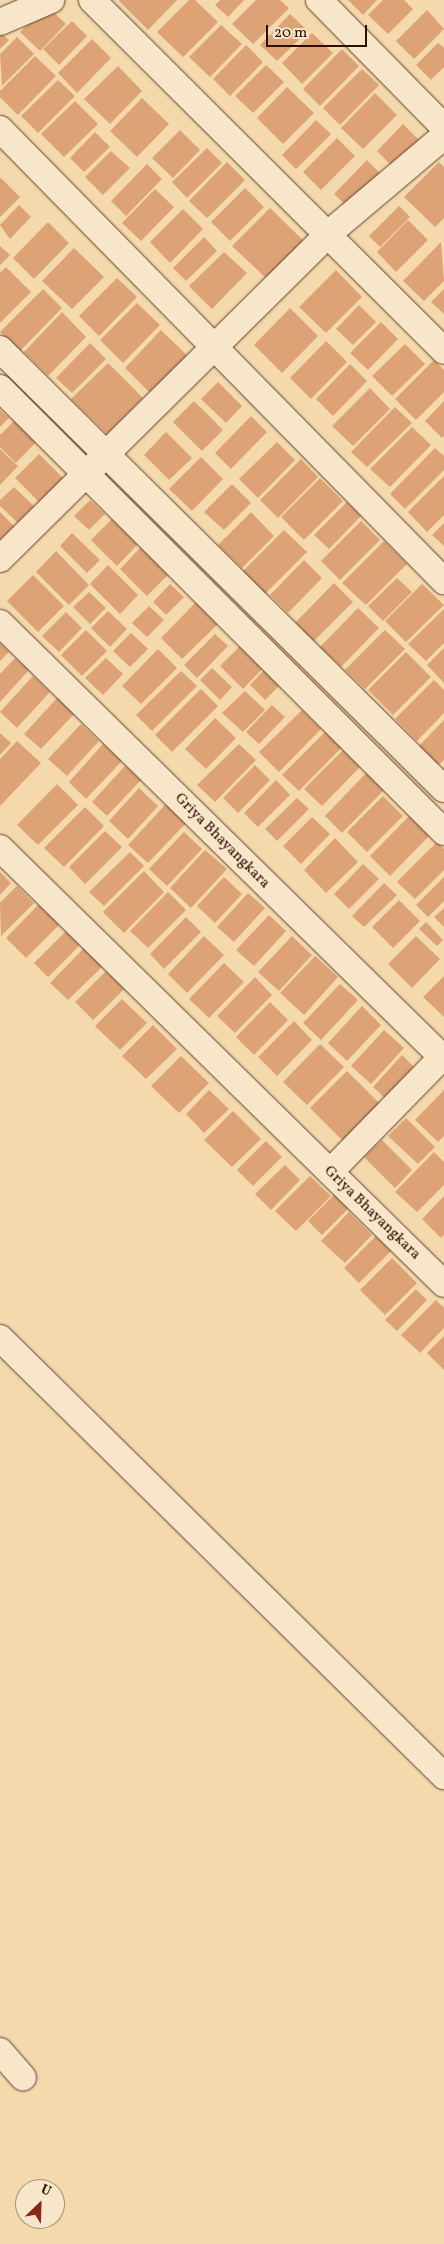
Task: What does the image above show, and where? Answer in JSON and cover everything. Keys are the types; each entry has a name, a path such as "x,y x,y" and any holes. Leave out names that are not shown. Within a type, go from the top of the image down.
{"street":[{"path":"0,22 51,0"},
{"path":"92,0 444,351"},
{"path":"319,0 444,127"},
{"path":"0,129 212,348 444,581"},
{"path":"0,559 97,461 328,235 444,136"},
{"path":"0,349 97,461 444,832"},
{"path":"0,388 97,461 444,789"},
{"name":"Griya Bhayangkara","path":"0,622 443,1057"},
{"name":"Griya Bhayangkara","path":"0,848 444,1284"},
{"path":"330,1172 443,1057"},
{"path":"0,1338 444,1776"},
{"path":"0,2051 23,2077"}],"building":[{"path":"120,0 177,0 148,30 119,1"},
{"path":"189,0 195,0 218,22 183,57 157,32"},
{"path":"220,0 244,0 228,17 215,5"},
{"path":"256,0 280,0 289,8 253,44 232,24"},
{"path":"348,0 377,0 363,15"},
{"path":"383,0 404,0 413,9 388,34 368,15"},
{"path":"46,5 66,24 40,51 20,32"},
{"path":"427,10 444,29 414,59 396,41"},
{"path":"290,14 308,31 277,61 260,45"},
{"path":"72,21 87,36 59,65 43,49"},
{"path":"221,25 242,44 210,77 189,57"},
{"path":"0,32 9,40 0,49"},
{"path":"312,33 333,53 302,84 282,63"},
{"path":"17,37 34,54 2,86 0,54"},
{"path":"92,39 111,58 77,93 58,73"},
{"path":"438,43 444,48 444,67 431,80 416,65"},
{"path":"246,45 263,62 230,96 213,79"},
{"path":"342,49 359,66 320,106 303,89"},
{"path":"35,56 56,76 18,115 0,97 0,91"},
{"path":"266,65 284,82 253,113 235,96"},
{"path":"118,66 142,91 110,124 84,99"},
{"path":"362,69 379,85 340,125 323,108"},
{"path":"58,80 75,96 38,133 21,116"},
{"path":"287,87 314,113 283,144 257,118"},
{"path":"375,93 397,115 363,149 341,128"},
{"path":"142,98 169,124 137,157 110,131"},
{"path":"75,101 98,124 64,157 41,134"},
{"path":"316,120 331,134 296,169 282,155"},
{"path":"403,124 421,142 395,169 377,151"},
{"path":"180,130 200,150 173,178 152,158"},
{"path":"95,132 110,147 84,172 70,158"},
{"path":"337,138 355,156 321,190 303,172"},
{"path":"207,148 222,163 187,198 172,182"},
{"path":"111,151 130,168 103,195 85,177"},
{"path":"367,160 382,175 349,208 334,194"},
{"path":"227,162 245,180 207,218 189,201"},
{"path":"439,162 444,167 444,218 435,227 404,197"},
{"path":"147,164 162,179 126,216 111,201"},
{"path":"0,179 20,197 0,217"},
{"path":"245,188 264,207 230,241 211,222"},
{"path":"155,189 174,207 141,241 122,223"},
{"path":"19,205 31,217 10,239 0,225"},
{"path":"399,206 410,217 380,247 369,236"},
{"path":"270,208 306,243 269,281 232,246"},
{"path":"183,209 203,229 170,263 150,242"},
{"path":"408,220 428,240 396,272 377,252"},
{"path":"48,222 69,243 34,279 13,258"},
{"path":"204,237 217,251 186,281 173,268"},
{"path":"441,242 444,281 424,301 403,281"},
{"path":"0,246 10,255 0,265"},
{"path":"74,248 104,277 72,309 42,281"},
{"path":"224,252 247,273 212,309 189,286"},
{"path":"6,267 31,292 0,323 0,273"},
{"path":"336,270 362,297 326,333 299,307"},
{"path":"117,278 137,297 99,336 79,316"},
{"path":"43,289 62,308 20,351 0,332"},
{"path":"444,289 444,314 431,302"},
{"path":"137,303 160,325 123,363 100,340"},
{"path":"359,305 376,322 353,345 336,329"},
{"path":"290,308 318,336 282,373 254,345"},
{"path":"62,312 86,337 48,376 24,352"},
{"path":"381,322 398,339 368,370 350,353"},
{"path":"161,330 195,363 158,401 125,368"},
{"path":"326,341 347,362 311,399 290,378"},
{"path":"90,343 106,359 72,393 56,378"},
{"path":"405,344 425,364 392,396 372,376"},
{"path":"434,360 444,370 444,392 416,420 395,399"},
{"path":"108,363 143,398 107,434 71,399"},
{"path":"350,364 367,381 333,416 316,399"},
{"path":"218,382 242,406 226,423 201,399"},
{"path":"370,388 390,409 353,446 332,426"},
{"path":"194,401 223,430 202,451 173,422"},
{"path":"444,401 444,436 442,438 425,421"},
{"path":"395,407 412,423 367,467 351,452"},
{"path":"0,410 9,418 0,427"},
{"path":"251,416 267,432 231,469 215,453"},
{"path":"15,420 37,441 16,463 0,447 0,435"},
{"path":"412,427 431,445 390,487 370,469"},
{"path":"166,432 192,458 169,480 144,455"},
{"path":"277,442 295,460 258,498 239,479"},
{"path":"435,448 444,456 444,470 405,509 390,494"},
{"path":"0,449 18,466 0,485"},
{"path":"39,454 64,479 40,503 15,478"},
{"path":"201,457 223,479 192,511 169,489"},
{"path":"301,459 318,477 278,518 260,500"},
{"path":"444,476 444,515 427,532 408,512"},
{"path":"320,478 343,501 304,540 281,517"},
{"path":"232,484 251,503 224,530 204,512"},
{"path":"14,487 34,506 18,523 0,506 0,500"},
{"path":"90,500 105,514 89,530 74,516"},
{"path":"347,502 361,516 329,549 314,535"},
{"path":"0,512 19,531 0,551"},
{"path":"251,512 274,536 242,568 218,545"},
{"path":"112,519 138,544 117,566 91,540"},
{"path":"361,521 380,540 340,580 321,561"},
{"path":"444,523 444,546 432,535"},
{"path":"284,530 307,552 265,594 242,572"},
{"path":"72,533 100,560 87,573 60,546"},
{"path":"384,541 407,564 366,605 342,583"},
{"path":"141,547 169,574 147,596 120,569"},
{"path":"56,551 89,585 69,605 36,572"},
{"path":"304,560 322,578 288,613 270,595"},
{"path":"108,565 138,595 120,614 90,584"},
{"path":"33,575 64,606 38,632 7,601"},
{"path":"397,578 412,592 383,621 368,606"},
{"path":"334,583 353,602 313,642 295,623"},
{"path":"170,584 184,597 166,615 153,602"},
{"path":"422,584 444,605 406,642 385,621"},
{"path":"89,592 106,608 90,624 73,607"},
{"path":"197,601 219,623 182,659 161,638"},
{"path":"149,606 164,620 147,637 132,623"},
{"path":"358,608 379,628 341,667 320,647"},
{"path":"444,609 444,643 426,661 408,644"},
{"path":"108,611 127,629 110,647 91,628"},
{"path":"66,612 82,628 59,652 42,636"},
{"path":"86,630 107,651 82,676 61,655"},
{"path":"385,630 405,649 365,689 345,670"},
{"path":"131,633 148,649 130,667 113,651"},
{"path":"215,634 228,646 197,678 184,665"},
{"path":"0,643 9,652 0,661"},
{"path":"243,643 266,665 243,689 220,666"},
{"path":"444,648 444,683 427,665"},
{"path":"158,649 177,668 141,704 122,686"},
{"path":"406,652 431,677 393,715 368,690"},
{"path":"15,658 29,670 0,702 0,674"},
{"path":"106,658 123,674 103,695 85,678"},
{"path":"212,668 232,687 220,700 200,680"},
{"path":"264,670 280,685 265,700 250,685"},
{"path":"181,671 197,686 152,731 136,715"},
{"path":"33,676 50,692 17,728 0,712"},
{"path":"434,680 444,690 444,713 417,741 395,719"},
{"path":"201,689 218,706 172,752 155,735"},
{"path":"245,691 265,710 243,732 222,713"},
{"path":"59,696 76,712 41,749 24,734"},
{"path":"272,705 285,717 259,744 246,732"},
{"path":"302,710 321,729 279,772 259,752"},
{"path":"215,718 236,738 206,769 185,749"},
{"path":"444,720 444,760 438,765 419,746"},
{"path":"81,724 99,741 67,776 48,759"},
{"path":"330,727 346,743 299,791 282,775"},
{"path":"0,733 11,743 0,755"},
{"path":"17,741 41,763 0,806 0,759"},
{"path":"103,744 122,761 86,799 69,782"},
{"path":"239,744 256,760 215,802 197,785"},
{"path":"343,750 360,767 322,806 304,789"},
{"path":"255,765 270,780 238,813 223,798"},
{"path":"125,766 141,780 107,816 92,802"},
{"path":"368,771 386,788 342,833 325,816"},
{"path":"276,780 290,795 258,827 244,813"},
{"path":"57,784 78,805 38,845 17,825"},
{"path":"139,788 158,806 128,839 109,821"},
{"path":"383,796 403,816 367,852 347,832"},
{"path":"297,798 309,809 277,841 265,829"},
{"path":"166,804 186,823 148,863 128,845"},
{"path":"85,807 104,826 64,867 44,848"},
{"path":"413,812 433,832 390,876 370,856"},
{"path":"312,817 330,834 301,864 283,846"},
{"path":"105,831 122,847 85,884 69,867"},
{"path":"184,832 202,849 167,886 149,869"},
{"path":"335,838 358,862 326,893 304,870"},
{"path":"437,842 444,849 444,870 415,899 397,882"},
{"path":"205,850 227,869 191,908 170,888"},
{"path":"130,852 144,866 104,906 89,892"},
{"path":"363,864 379,879 349,909 334,894"},
{"path":"144,871 164,892 124,933 103,912"},
{"path":"0,872 11,883 0,895"},
{"path":"224,877 242,894 215,923 197,906"},
{"path":"444,877 444,901 428,917 416,905"},
{"path":"384,883 397,895 364,927 352,916"},
{"path":"17,886 34,903 1,936 0,903"},
{"path":"168,892 186,910 148,948 130,931"},
{"path":"248,893 265,908 234,942 217,927"},
{"path":"399,900 420,921 393,948 372,927"},
{"path":"39,904 60,924 26,958 6,938"},
{"path":"444,908 444,927 434,917"},
{"path":"269,915 286,931 254,966 236,950"},
{"path":"186,917 201,932 164,969 150,954"},
{"path":"426,922 443,940 437,946 419,929"},
{"path":"66,931 80,945 48,977 34,963"},
{"path":"204,936 224,955 187,993 168,974"},
{"path":"292,936 312,955 279,991 258,972"},
{"path":"416,936 440,959 412,988 388,964"},
{"path":"84,948 103,966 68,1000 50,983"},
{"path":"315,956 338,977 304,1015 280,993"},
{"path":"224,963 244,982 209,1018 189,999"},
{"path":"106,971 124,989 93,1020 75,1002"},
{"path":"444,976 444,1017 423,997"},
{"path":"255,977 272,995 235,1033 217,1016"},
{"path":"340,984 358,1000 321,1040 303,1023"},
{"path":"122,999 147,1023 120,1050 95,1026"},
{"path":"270,1002 288,1020 254,1055 236,1037"},
{"path":"362,1006 381,1025 347,1061 328,1043"},
{"path":"294,1021 312,1040 277,1076 258,1057"},
{"path":"153,1025 177,1049 146,1079 122,1056"},
{"path":"384,1030 404,1048 371,1084 351,1066"},
{"path":"320,1044 344,1067 307,1105 283,1082"},
{"path":"402,1055 417,1070 388,1101 373,1087"},
{"path":"181,1056 209,1083 179,1113 151,1086"},
{"path":"347,1071 381,1105 344,1142 310,1108"},
{"path":"209,1090 229,1109 204,1133 186,1114"},
{"path":"444,1090 444,1136 438,1142 415,1120"},
{"path":"233,1111 261,1139 232,1167 204,1140"},
{"path":"406,1118 435,1147 418,1164 388,1136"},
{"path":"382,1140 412,1170 395,1188 364,1157"},
{"path":"266,1141 282,1157 253,1186 237,1170"},
{"path":"434,1152 444,1162 444,1185 417,1212 395,1192"},
{"path":"285,1165 300,1180 271,1210 255,1194"},
{"path":"310,1176 331,1196 296,1231 275,1211"},
{"path":"335,1194 349,1208 322,1235 308,1221"},
{"path":"444,1196 444,1235 441,1238 422,1219"},
{"path":"349,1212 372,1235 345,1263 321,1241"},
{"path":"376,1236 391,1251 359,1283 344,1268"},
{"path":"392,1258 417,1283 385,1315 360,1290"},
{"path":"416,1289 427,1300 397,1331 385,1320"},
{"path":"436,1300 444,1308 444,1328 420,1353 401,1335"},
{"path":"444,1336 444,1370 427,1353"}]}
